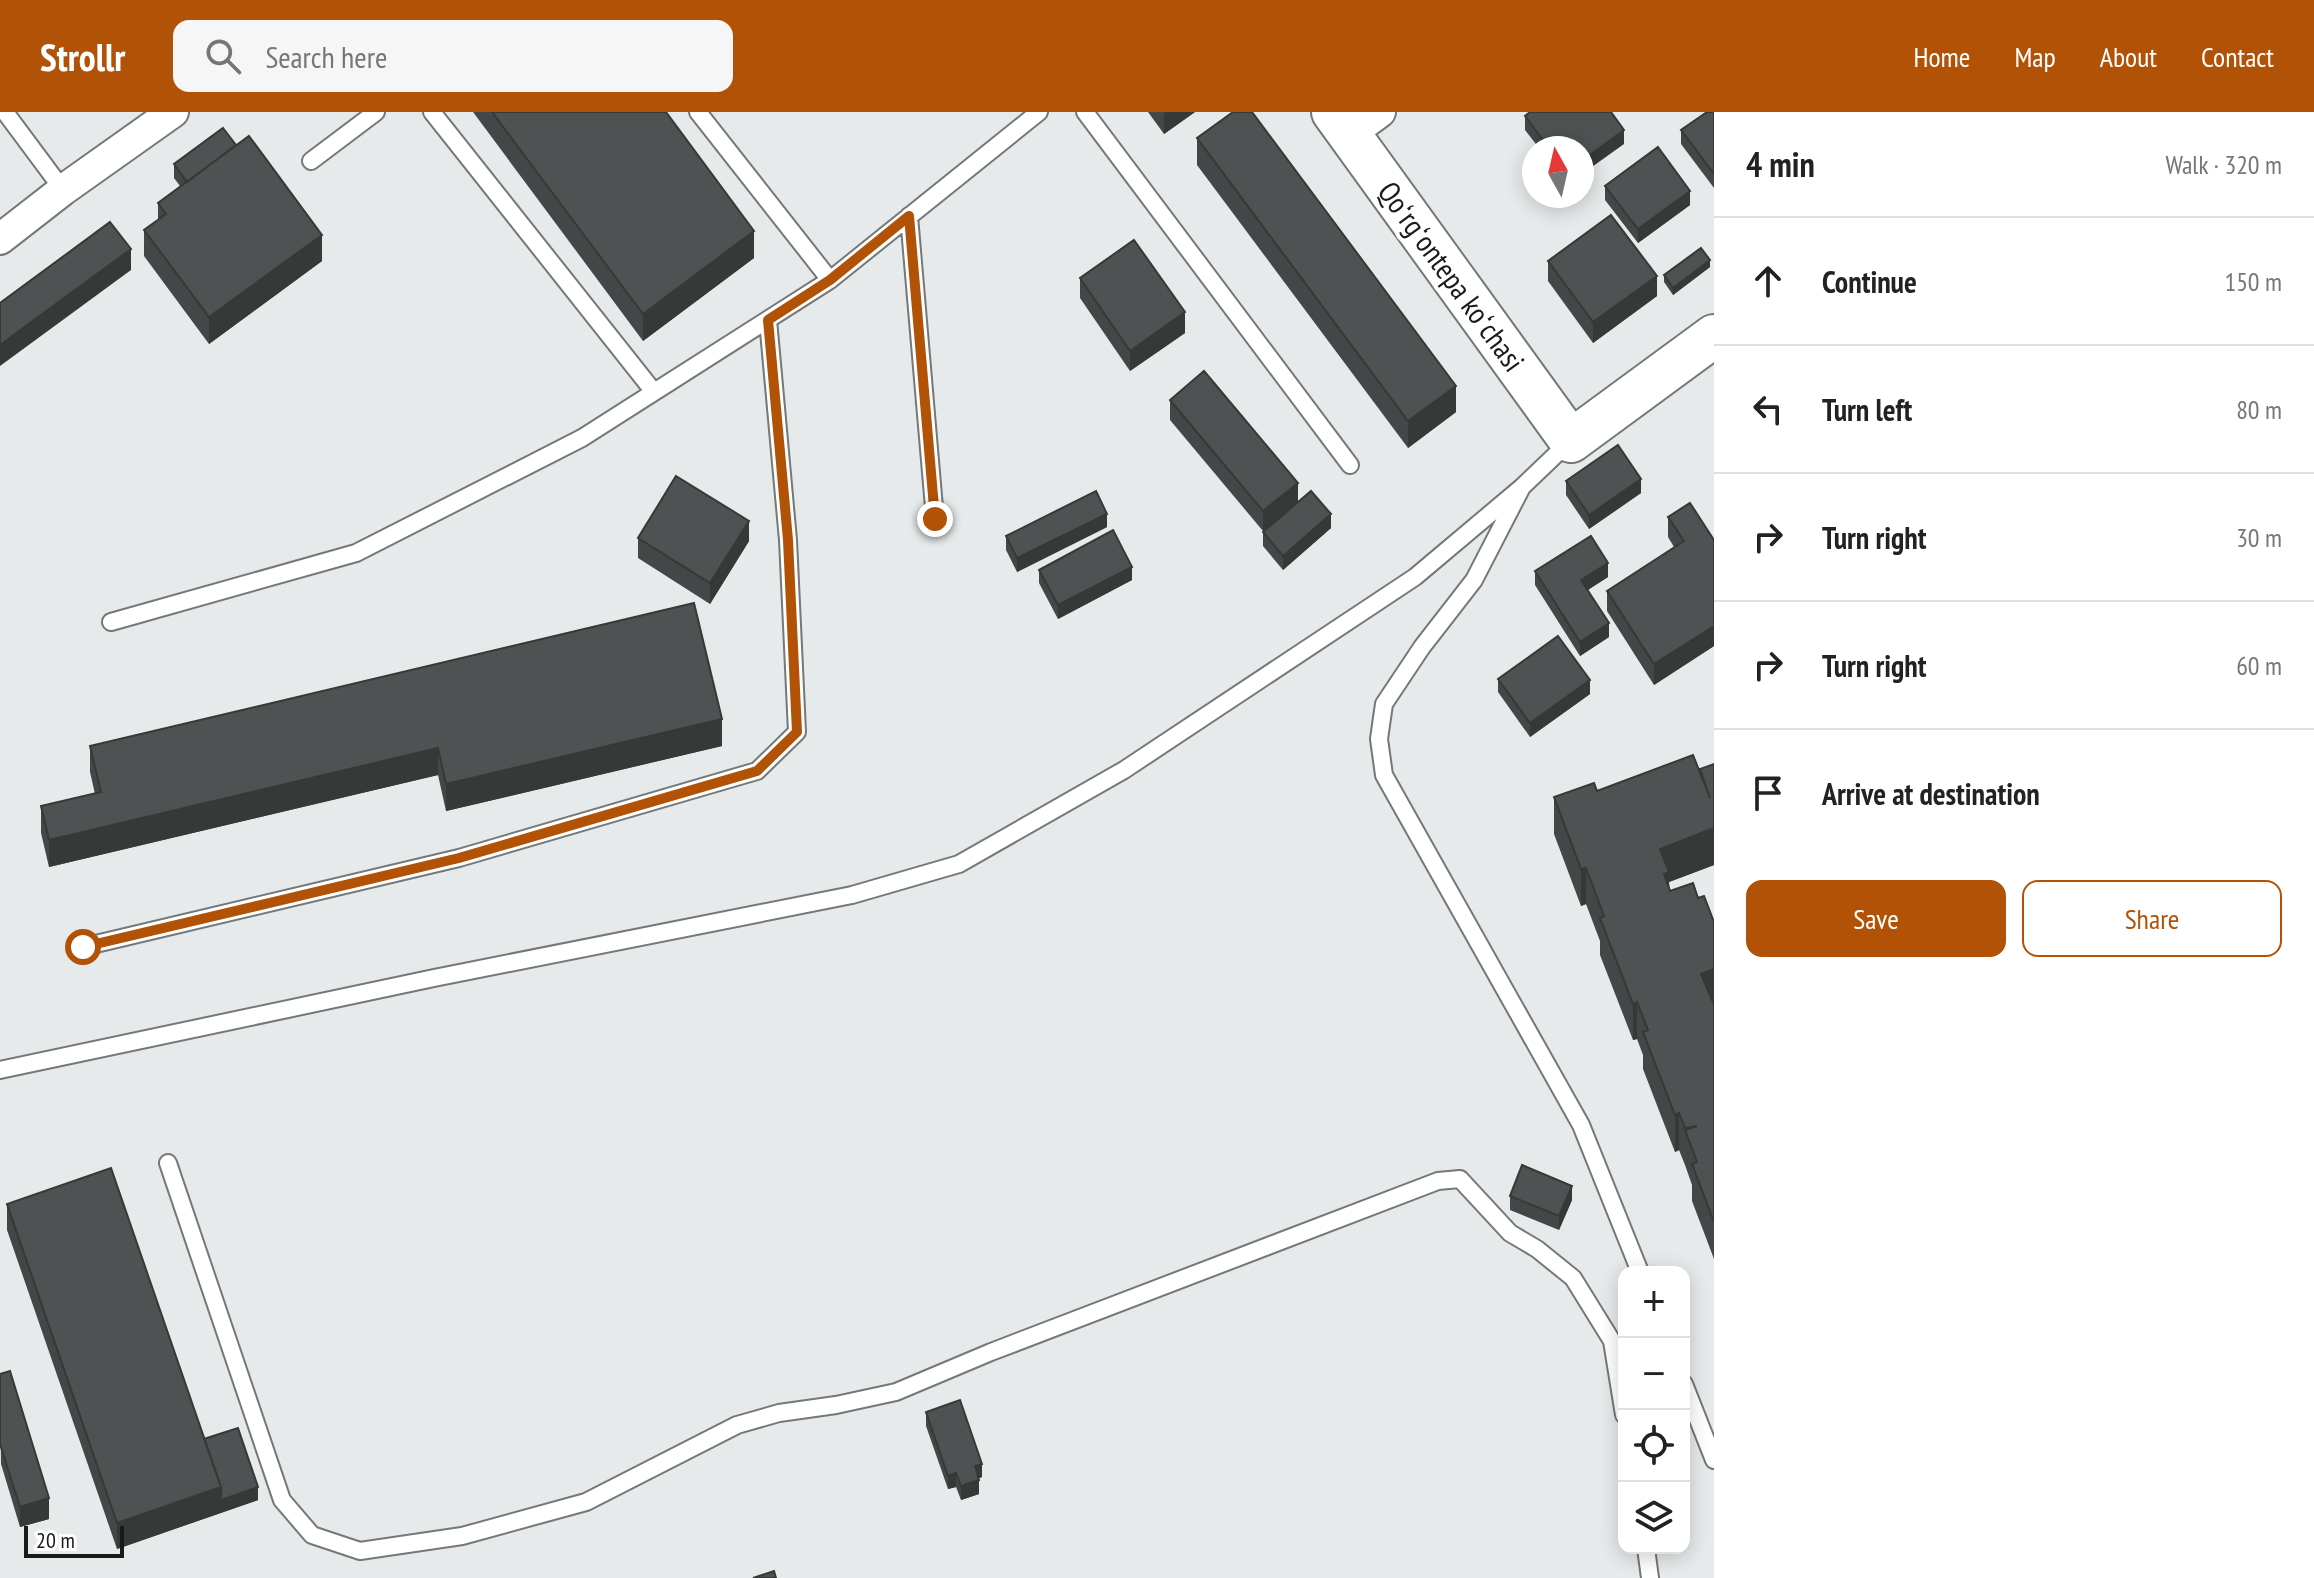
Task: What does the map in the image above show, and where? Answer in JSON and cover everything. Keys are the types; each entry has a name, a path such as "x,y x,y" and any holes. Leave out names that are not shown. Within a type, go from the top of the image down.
{"street":[{"path":"0,239 173,112"},
{"name":"Qoʻrgʻontepa koʻchasi","path":"1354,119 1571,441"},
{"path":"1571,441 1714,336"}],"lane":[{"path":"5,112 63,190"},
{"path":"311,161 376,112"},
{"path":"432,112 654,392"},
{"path":"698,112 830,280"},
{"path":"111,622 356,553 582,438 830,280 1039,112"},
{"path":"1085,112 1350,465"},
{"path":"909,216 935,519"},
{"path":"83,947 459,858 757,771 797,732 788,540 768,320"},
{"path":"0,1070 434,978 852,895 959,864 1124,770 1415,577 1522,487 1571,441"},
{"path":"1522,487 1474,580 1422,647 1384,704 1379,739 1384,775 1581,1125 1638,1266"},
{"path":"168,1163 282,1500 312,1535 360,1551 462,1536 586,1502 737,1425 779,1413 896,1392 991,1352 1438,1181 1460,1179 1510,1233 1537,1249 1573,1278 1612,1341 1623,1410"},
{"path":"1690,1399 1714,1460"},
{"path":"1647,1554 1650,1578"}],"building":[{"path":"492,112 666,112 754,231 643,314"},
{"path":"1233,112 1252,112 1456,386 1408,421 1197,138"},
{"path":"1530,112 1611,112 1624,130 1594,152 1594,136 1540,136 1525,116"},
{"path":"1707,112 1714,112 1714,174 1681,130"},
{"path":"223,128 236,145 187,182 174,164"},
{"path":"249,136 322,235 209,317 144,230 166,214 158,203"},
{"path":"1658,147 1690,191 1638,229 1605,186"},
{"path":"1611,215 1657,276 1593,322 1548,261"},
{"path":"110,222 131,249 0,345 0,303"},
{"path":"1134,240 1185,312 1130,351 1080,278"},
{"path":"1701,248 1710,260 1673,288 1664,275"},
{"path":"1204,371 1298,483 1263,511 1170,400"},
{"path":"1618,445 1641,479 1589,515 1566,481"},
{"path":"676,476 749,521 710,583 638,538"},
{"path":"1096,491 1107,514 1017,558 1006,536"},
{"path":"1311,491 1331,514 1283,556 1263,532"},
{"path":"1690,503 1714,540 1714,626 1654,664 1607,591 1684,541 1668,517"},
{"path":"1113,530 1132,567 1058,605 1039,570"},
{"path":"1591,536 1608,563 1581,580 1609,623 1580,642 1535,571"},
{"path":"694,603 722,719 446,784 438,748 49,840 41,806 101,792 90,746"},
{"path":"1558,636 1590,680 1530,723 1498,679"},
{"path":"1693,755 1710,798 1700,769 1714,764 1714,828 1660,849 1669,872 1664,874 1670,891 1693,883 1698,898 1704,896 1714,922 1714,969 1701,974 1714,1005 1714,1222 1692,1164 1697,1162 1685,1130 1697,1126 1685,1128 1679,1113 1675,1115 1643,1032 1648,1030 1637,1002 1633,1004 1600,918 1604,916 1586,868 1581,869 1554,797 1594,783 1597,791"},
{"path":"1522,1165 1572,1186 1559,1216 1510,1196"},
{"path":"111,1168 221,1487 117,1523 7,1204"},
{"path":"10,1371 49,1498 20,1507 0,1444 0,1374"},
{"path":"960,1400 982,1464 975,1466 979,1480 961,1486 956,1473 948,1476 926,1412"},
{"path":"238,1428 258,1487 221,1500 221,1487 204,1439"},
{"path":"774,1571 776,1578 753,1578"}],"route":[{"path":"83,947 459,858 757,771 797,732 788,540 768,320 830,280 909,216 935,519"}]}
